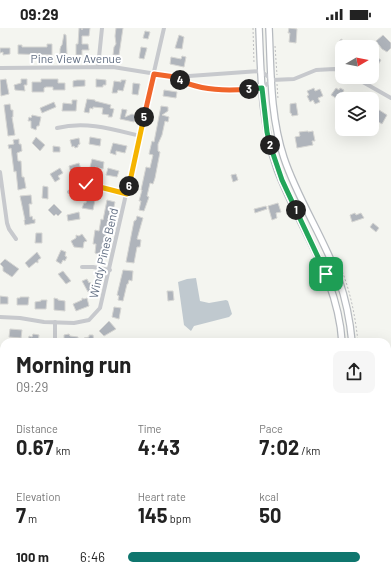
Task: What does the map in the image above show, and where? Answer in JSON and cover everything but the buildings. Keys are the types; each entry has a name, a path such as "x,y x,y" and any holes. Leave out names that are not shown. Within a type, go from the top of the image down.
{"main road":[{"path":"259,28 262,88 267,132 275,163 286,190 317,252 326,274 336,304 341,338"},
{"path":"269,28 274,80 276,124 283,156 289,173 339,280 345,298 351,338"}],"street":[{"path":"98,67 102,28"},
{"name":"Windy Pines Bend","path":"0,317 20,318 44,322 83,322 94,317 98,312 103,302 164,28"},
{"name":"Pine View Avenue","path":"0,68 124,68 175,77 261,71"},
{"path":"262,88 274,80 294,79 316,70 335,69"},
{"path":"261,71 274,80"},
{"name":"Pine View Avenue","path":"175,77 189,84 217,90 262,88"},
{"path":"366,84 391,98"},
{"path":"57,128 78,124 89,125 140,136"},
{"path":"0,172 7,223 16,239"},
{"path":"69,192 75,187 86,184 127,194"},
{"path":"82,267 110,270"},
{"path":"55,322 55,338"}],"lane":[{"path":"317,252 325,248"}],"path":[{"path":"253,28 254,64"},
{"path":"275,45 274,80 278,100"},
{"path":"335,256 353,307 357,338"}],"shaded area":[{"path":"196,278 200,301 209,303 226,300 228,301 232,314 229,317 194,326 191,331 184,325 178,282"}],"route":[{"path":"86,184 127,194 154,74 175,77 189,84 217,90 262,88 267,132 277,168 326,274"}]}
